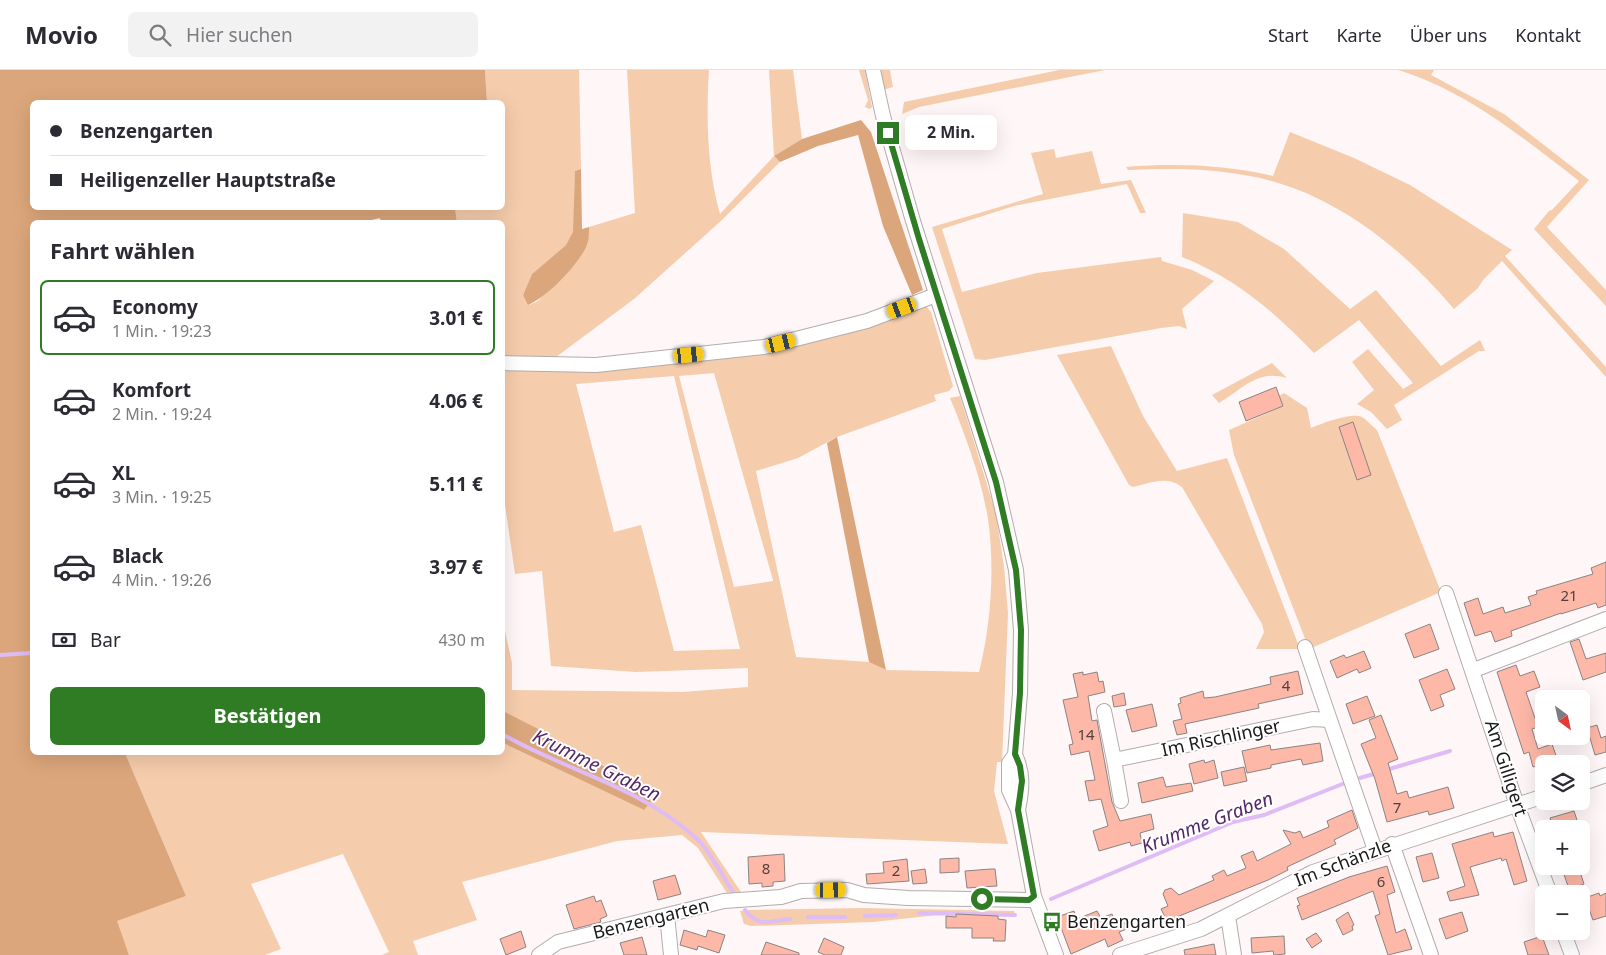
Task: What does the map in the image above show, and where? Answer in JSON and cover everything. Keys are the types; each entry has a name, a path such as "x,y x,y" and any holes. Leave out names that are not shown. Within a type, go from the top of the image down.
{"street":[{"path":"873,70 883,116 936,295 996,482 1016,570 1021,630 1020,693 1015,754 1020,766 1022,781 1018,810 1034,896 1056,955"},
{"path":"505,363 596,365 764,347 867,321 936,295"},
{"name":"Am Gilligert","path":"1446,592 1474,670 1517,805 1547,885"},
{"path":"1474,670 1606,619"},
{"path":"1305,647 1375,850"},
{"path":"1104,711 1121,801"},
{"name":"Im Rischlinger","path":"1114,760 1313,719 1330,720"},
{"path":"1590,781 1606,775"},
{"name":"Im Schänzle","path":"1120,955 1201,929 1313,872 1392,844 1535,799"},
{"path":"1392,844 1431,955"},
{"name":"Benzengarten","path":"539,955 558,942 724,901 781,896 801,891 847,890 864,895 908,898 1029,900 1034,896"},
{"path":"667,915 671,955"},
{"path":"1228,916 1234,955"},
{"path":"1566,940 1572,955"}],"shaded area":[{"path":"0,70 485,70 487,100 30,100 30,210 455,210 457,220 380,220 380,218 372,220 30,220 30,755 126,755 186,896 117,921 129,955 0,955"},
{"path":"485,70 579,70 581,169 575,171 574,232 566,245 532,274 523,295 529,305 538,301 587,245 589,227 635,213 627,70 709,70 708,142 712,179 720,214 774,156 780,162 722,220 634,299 552,360 505,358 505,220 457,220 455,210 505,210 505,100 487,100"},
{"path":"769,70 793,70 802,139 774,156"},
{"path":"859,70 865,70 872,107 870,109 865,107 868,100"},
{"path":"879,70 890,70 893,87 883,90"},
{"path":"1059,70 1105,70 919,107 902,114 904,102"},
{"path":"1398,70 1434,70 1431,75 1504,114 1589,180 1547,227 1606,290 1606,306 1534,229 1579,181 1493,117 1471,103 1448,90"},
{"path":"861,120 871,132 923,290 912,295 883,226 858,135 818,146 780,162 774,156 802,139"},
{"path":"1290,132 1354,158 1410,185 1512,250 1505,256 1606,367 1606,377 1502,261 1483,280 1478,288 1454,309 1412,264 1388,244 1363,225 1309,194 1280,183 1235,173 1189,169 1128,170 1126,167 1200,166 1236,169 1273,176"},
{"path":"1054,149 1056,158 1092,151 1101,184 1131,180 1146,213 1140,213 1127,184 1014,206 942,229 962,292 1037,273 1161,257 1162,261 1192,270 1214,281 1182,309 1187,329 1179,326 1161,328 985,360 975,359 932,227 1043,194 1031,153"},
{"path":"581,169 582,229 589,227 587,245 582,255 561,280 544,295 528,305 523,295 532,274 566,245 573,232 575,171"},
{"path":"1183,213 1238,222 1284,249 1350,309 1376,290 1441,366 1480,340 1485,351 1479,351 1394,405 1402,420 1387,429 1371,412 1357,404 1374,390 1352,362 1368,349 1403,389 1413,383 1359,320 1314,353 1269,310 1237,286 1220,275 1182,257"},
{"path":"926,306 931,312 953,386 949,391 934,395 936,401 837,437 798,458 756,471 796,657 869,662 886,670 979,672 991,596 990,537 985,503 977,473 950,398 960,396 996,514 1004,567 1008,613 1002,762 997,762 994,791 1008,844 701,832 741,892 727,893 698,848 682,835 617,841 462,882 477,920 413,941 418,955 382,955 389,952 343,854 251,884 281,949 265,955 129,955 116,921 186,896 126,755 505,755 505,744 644,810 630,777 550,742 547,734 505,712 505,631 512,663 512,690 683,692 748,687 748,668 636,672 551,666 542,571 515,574 505,505 505,369 658,362 892,317","holes":["714,373 773,580 734,587 679,376","674,376 740,649 674,651 641,525 614,532 576,384"]},
{"path":"1111,346 1143,416 1177,471 1227,458 1300,649 1256,649 1264,632 1262,624 1182,487 1170,481 1152,482 1133,487 1129,485 1057,355"},
{"path":"1272,363 1287,378 1267,376 1259,378 1219,403 1212,395"},
{"path":"1284,393 1307,408 1311,428 1336,419 1357,416 1364,418 1377,430 1441,592 1309,649 1234,455 1229,430 1283,406 1279,396"},
{"path":"837,437 886,670 869,662 827,443"},
{"path":"505,712 548,734 550,743 630,777 656,795 644,810 505,744"},
{"path":"862,908 1014,911 1015,915 947,914 873,922 751,926 744,924 740,911"}],"building":[{"path":"1276,387 1283,406 1246,421 1239,402"},
{"path":"1353,422 1371,475 1357,480 1339,427"},
{"path":"1606,562 1606,605 1598,608 1596,603 1561,613 1511,631 1512,636 1495,642 1491,631 1475,636 1464,603 1478,598 1483,614 1503,607 1505,613 1531,605 1528,597 1537,594 1536,591 1593,574 1591,568"},
{"path":"1430,624 1439,649 1414,658 1405,634"},
{"path":"1579,639 1586,659 1606,653 1606,672 1583,680 1570,642"},
{"path":"1364,651 1371,668 1359,673 1357,669 1337,678 1330,661 1344,655 1346,658"},
{"path":"1516,665 1520,676 1534,671 1540,687 1526,692 1535,718 1535,728 1532,729 1535,745 1538,749 1552,745 1556,755 1535,755 1535,766 1533,767 1529,752 1524,754 1497,672"},
{"path":"1447,669 1455,689 1440,695 1444,706 1431,711 1419,680"},
{"path":"1298,671 1303,694 1258,704 1259,708 1185,724 1187,733 1177,735 1173,721 1182,719 1178,704 1181,703 1180,698 1203,691 1204,698 1215,697 1271,684 1270,677"},
{"path":"1083,672 1083,675 1097,672 1099,682 1103,681 1105,692 1088,696 1092,721 1097,720 1112,802 1120,821 1151,814 1154,829 1140,833 1142,843 1131,846 1130,842 1099,851 1093,831 1108,826 1101,799 1089,801 1085,781 1095,780 1089,751 1071,755 1069,745 1073,744 1063,700 1078,697 1073,674"},
{"path":"1124,693 1126,705 1114,707 1112,696"},
{"path":"1367,696 1375,716 1353,724 1346,704"},
{"path":"1152,704 1157,726 1132,732 1126,710"},
{"path":"1381,715 1398,759 1388,763 1397,794 1407,791 1409,798 1448,787 1454,808 1429,815 1428,811 1387,822 1375,779 1361,744 1376,738 1369,720"},
{"path":"1597,725 1601,738 1606,736 1606,752 1595,755 1590,738 1590,727"},
{"path":"1320,743 1323,761 1303,765 1301,759 1271,765 1271,768 1247,773 1242,751 1270,745 1271,750"},
{"path":"1204,760 1205,763 1214,760 1218,778 1194,784 1189,764"},
{"path":"1244,767 1247,781 1224,786 1221,772"},
{"path":"1163,777 1166,787 1191,783 1193,791 1142,803 1138,783"},
{"path":"1352,810 1358,828 1334,840 1336,844 1287,867 1288,870 1268,880 1167,921 1161,909 1168,906 1163,894 1165,890 1171,888 1179,895 1214,880 1212,876 1224,870 1227,876 1246,868 1241,856 1253,851 1257,861 1291,844 1283,830 1295,833 1300,831 1303,838 1329,827 1327,821"},
{"path":"1574,811 1577,820 1551,820 1550,818"},
{"path":"1493,832 1494,837 1513,832 1527,881 1514,885 1506,859 1502,861 1501,858 1470,867 1479,895 1450,901 1447,892 1465,886 1452,844"},
{"path":"1432,853 1439,878 1423,882 1416,857"},
{"path":"784,854 785,881 773,882 773,886 762,887 762,883 749,884 748,857"},
{"path":"959,858 959,872 940,873 940,859"},
{"path":"907,859 909,881 867,884 866,874 884,873 883,862"},
{"path":"1387,866 1395,892 1387,895 1396,933 1405,929 1412,949 1388,955 1375,916 1380,914 1373,891 1302,920 1297,906 1300,905 1297,898 1349,877"},
{"path":"925,869 927,883 913,884 911,871"},
{"path":"995,869 997,886 967,888 965,871"},
{"path":"675,875 681,894 658,900 653,881"},
{"path":"1564,875 1581,875 1584,884 1568,885"},
{"path":"1599,893 1600,896 1606,893 1606,916 1593,920 1590,912 1590,896"},
{"path":"594,896 596,902 601,900 607,916 600,919 601,922 574,929 566,905"},
{"path":"1074,911 1077,919 1097,911 1101,918 1112,914 1115,921 1122,918 1127,929 1119,932 1123,940 1108,947 1105,939 1071,954 1057,917"},
{"path":"1348,912 1354,925 1352,926 1353,930 1343,935 1336,920"},
{"path":"1462,912 1468,931 1446,939 1439,919"},
{"path":"956,914 998,916 998,919 1006,920 1005,941 993,941 994,938 972,938 972,928 946,928 946,916 956,917"},
{"path":"684,930 706,937 708,930 725,935 719,953 698,946 697,950 680,945"},
{"path":"521,931 526,947 506,955 500,939"},
{"path":"1316,933 1322,941 1312,948 1306,939"},
{"path":"1284,936 1285,954 1274,955 1273,951 1252,953 1251,938"},
{"path":"642,937 647,955 624,955 620,943"},
{"path":"824,938 844,947 841,955 825,955 818,952"},
{"path":"1535,938 1535,940 1543,940 1549,955 1528,955 1524,942"},
{"path":"766,942 799,953 799,955 761,955"},
{"path":"1214,944 1216,955 1185,955 1184,950"}],"waterway":[{"name":"Krumme Graben","path":"0,655 30,653"},
{"name":"Krumme Graben","path":"505,736 628,793 675,821 702,844 733,892"},
{"name":"Krumme Graben","path":"1386,770 1450,751"},
{"name":"Krumme Graben","path":"1360,778 1377,773"},
{"name":"Krumme Graben","path":"1051,899 1233,822 1264,815 1345,783"},
{"name":"Krumme Graben","path":"745,910 750,916 760,921 770,922 790,919"},
{"name":"Krumme Graben","path":"919,913 1015,915"},
{"name":"Krumme Graben","path":"865,916 896,915"},
{"name":"Krumme Graben","path":"808,917 845,917"}],"place":[{"name":"Benzengarten","path":"1052,922"}],"route":[{"path":"888,133 936,295 996,482 1016,570 1021,630 1020,693 1015,754 1020,766 1022,781 1018,810 1034,896 1029,900 982,899"}]}
